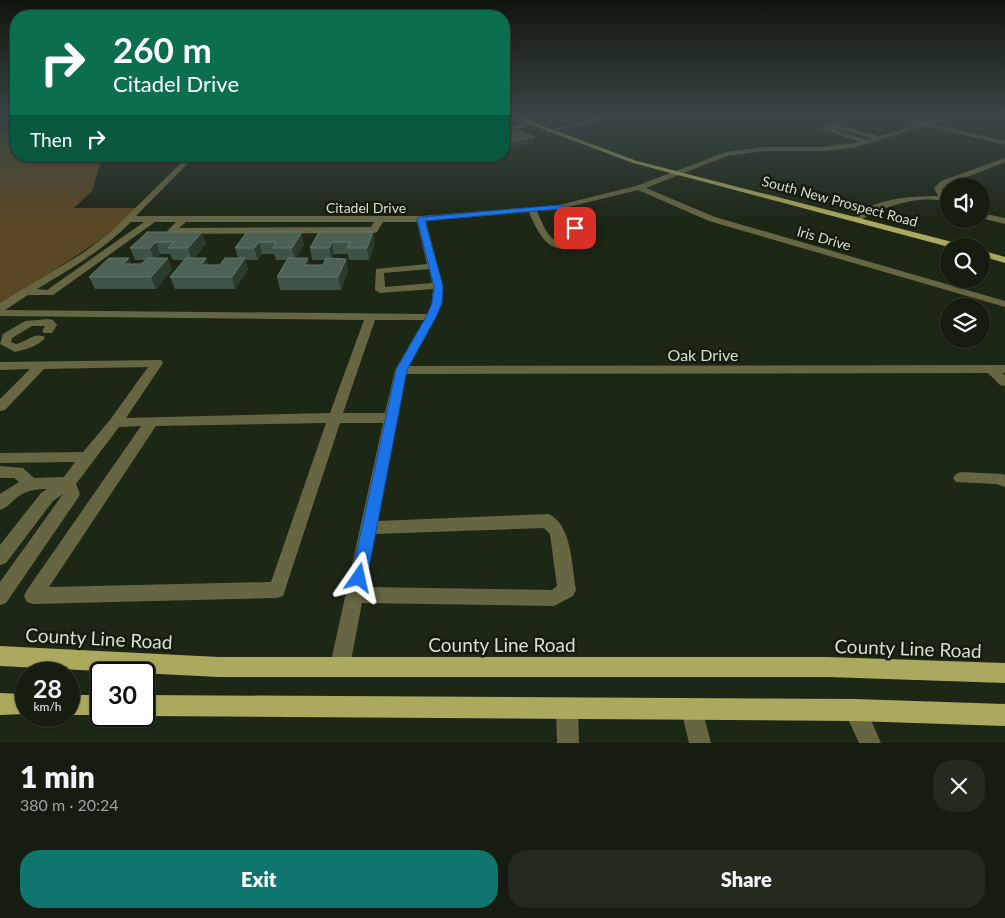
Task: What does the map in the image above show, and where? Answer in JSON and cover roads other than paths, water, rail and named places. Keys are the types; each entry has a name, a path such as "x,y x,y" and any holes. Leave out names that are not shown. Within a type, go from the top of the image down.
{"main road":[{"name":"South New Prospect Road","path":"609,153 635,162 940,241"},
{"path":"990,256 1005,260"},
{"name":"County Line Road","path":"0,656 219,666 817,667 1005,673"},
{"path":"0,704 15,704"},
{"path":"155,705 855,710 1005,716"}],"street":[{"name":"Citadel Drive","path":"130,219 421,219 532,210 559,207 640,188 698,163 736,153"},
{"path":"957,178 1005,160"},
{"path":"0,308 86,255 114,234 186,162"},
{"name":"Iris Drive","path":"640,188 712,219 1005,304"},
{"path":"856,219 868,210 890,202 926,198 940,199"},
{"path":"532,210 545,238 550,244 571,248 582,244 583,239 559,207"},
{"path":"990,217 1005,221"},
{"path":"26,292 49,293 153,219"},
{"path":"184,219 171,231 374,230 380,219"},
{"path":"239,231 249,219"},
{"path":"340,666 401,370 437,303 438,286 421,219"},
{"path":"318,230 324,220"},
{"path":"433,266 379,272 380,290 438,286"},
{"path":"0,313 431,317"},
{"path":"152,421 33,596 277,590 335,418 372,316"},
{"path":"0,362 15,348 30,344 43,335 51,325 49,322 29,323 16,329 7,336 5,344 15,348"},
{"path":"0,366 157,363 115,423 68,483 47,497 0,558"},
{"path":"0,407 40,366"},
{"name":"Oak Drive","path":"401,370 999,370"},
{"path":"999,370 1005,382"},
{"path":"115,423 391,418"},
{"path":"0,458 87,457"},
{"path":"0,472 18,472 29,483"},
{"path":"961,478 997,478 1005,480"},
{"path":"0,504 6,496 29,483 68,483"},
{"path":"0,597 72,494 68,483"},
{"path":"355,594 554,598 567,590 558,532 548,521 369,528"},
{"path":"567,709 568,743"},
{"path":"692,709 700,743"},
{"path":"855,710 870,743"}]}
